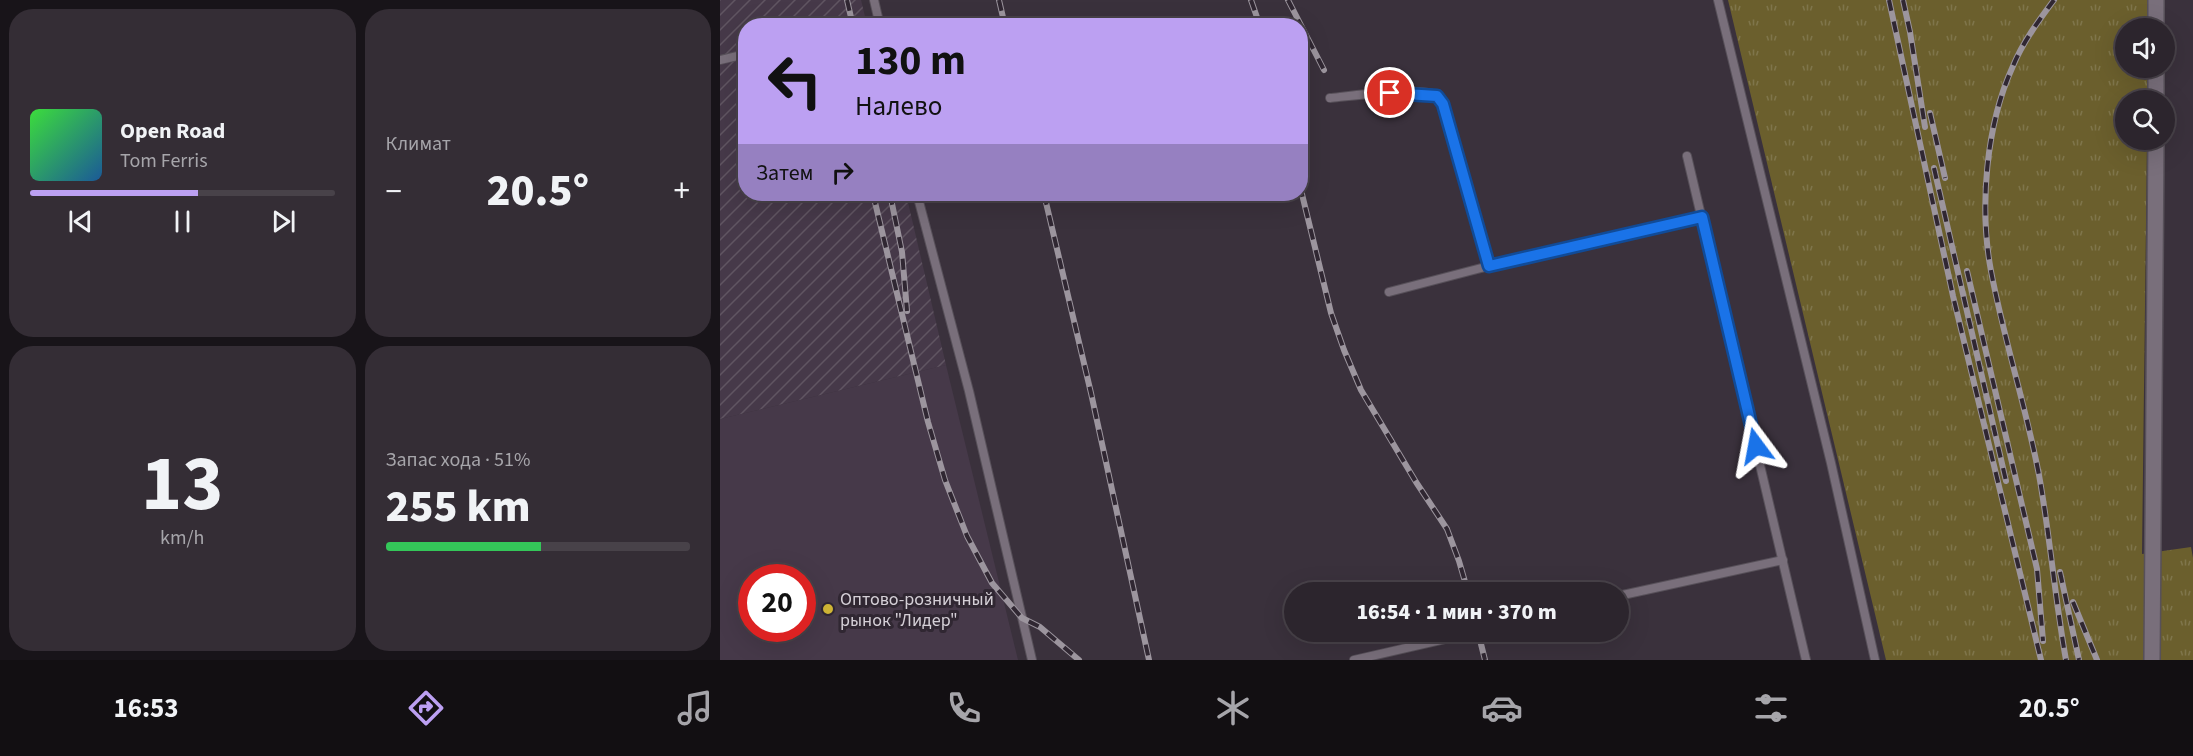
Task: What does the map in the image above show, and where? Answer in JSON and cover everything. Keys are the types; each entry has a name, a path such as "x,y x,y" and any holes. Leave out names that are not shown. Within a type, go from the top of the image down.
{"street":[{"path":"2156,0 2156,18"},
{"path":"2152,660 2156,150"}],"lane":[{"path":"874,0 878,18"},
{"path":"1718,0 1828,451 1875,660"},
{"path":"720,60 738,56"},
{"path":"1330,98 1390,93 1437,96 1443,104 1489,266"},
{"path":"1687,156 1806,660"},
{"path":"919,201 969,391 1032,660"},
{"path":"1389,292 1489,266 1702,217"},
{"path":"1629,594 1783,560"},
{"path":"1354,660 1432,642"}],"shaded area":[{"path":"720,0 861,0 865,18 738,18 738,201 908,201 946,365 720,419"},
{"path":"946,365 1018,660 720,660 720,419"}],"green space":[{"path":"1728,0 2148,0 2148,18 2115,18 2115,78 2147,78 2147,90 2115,90 2115,150 2147,150 2142,554 2191,547 2193,558 2193,660 1886,660"}],"railway":[{"path":"847,0 851,18"},
{"path":"999,0 1003,18"},
{"path":"1251,0 1257,18"},
{"path":"1288,0 1297,18"},
{"path":"1889,0 1953,296 2041,660"},
{"path":"1903,0 1925,127"},
{"path":"2054,0 2022,48 1996,114 1987,167 1986,220 1987,246 1996,297 2039,475 2066,660"},
{"path":"1308,39 1324,70"},
{"path":"1930,113 1945,178"},
{"path":"1934,168 2006,481"},
{"path":"875,201 928,422 945,480 967,536 992,583 1022,618 1040,627 1079,660"},
{"path":"891,201 902,252 907,311"},
{"path":"1046,201 1091,393 1149,660"},
{"path":"1304,201 1331,313 1344,350 1361,390 1447,529 1465,582"},
{"path":"1967,271 2037,569 2043,641"},
{"path":"2060,572 2079,660"},
{"path":"2073,602 2097,660"},
{"path":"1480,642 1485,660"}],"place":[{"name":"Оптово-розничный рынок \"Лидер\"","path":"828,609"}],"route":[{"path":"1390,93 1437,96 1443,104 1489,266 1702,217 1756,446"}]}
